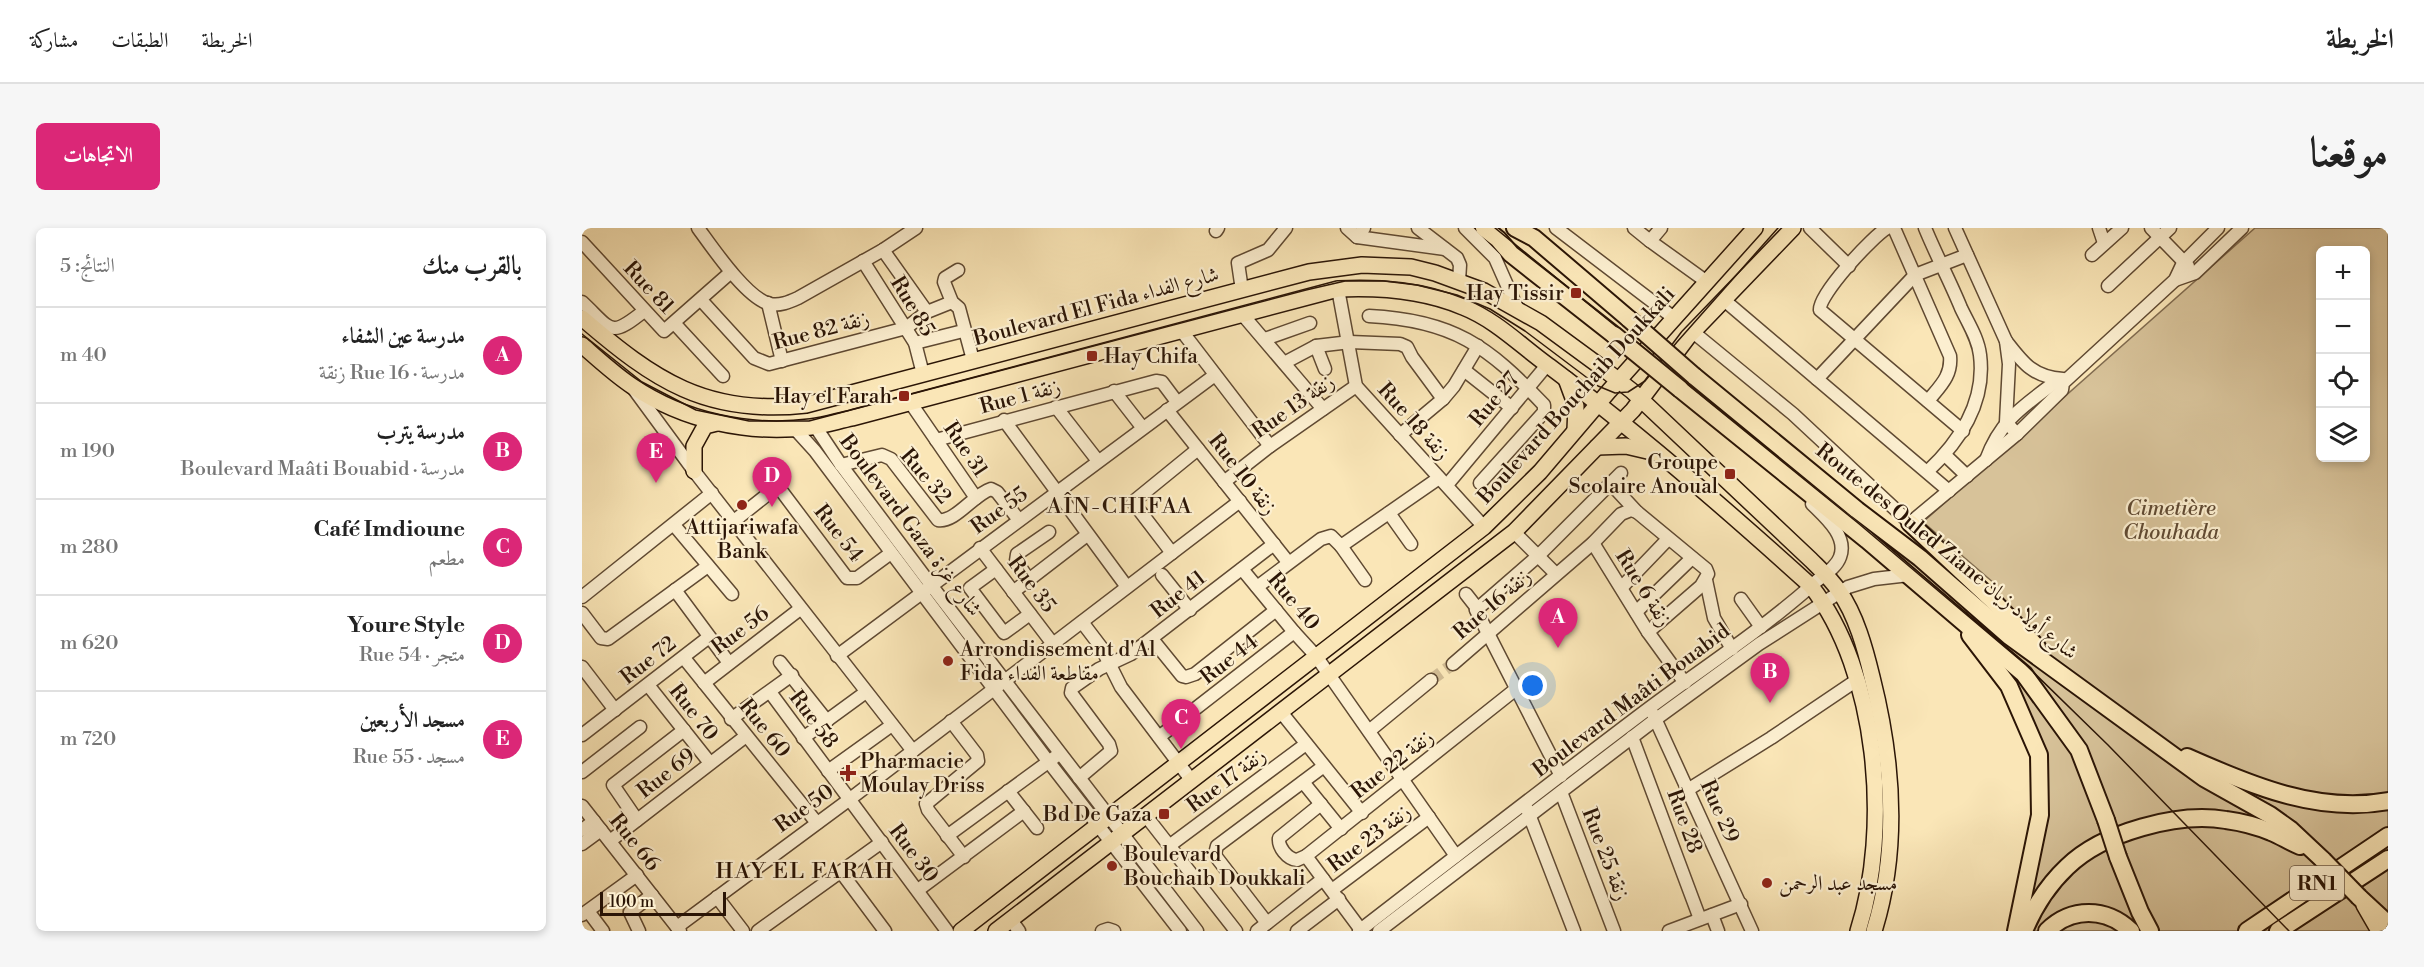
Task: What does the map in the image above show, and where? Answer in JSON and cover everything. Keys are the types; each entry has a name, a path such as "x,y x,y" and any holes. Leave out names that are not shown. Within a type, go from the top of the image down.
{"highway":[{"name":"Route des Ouled Ziane شارع أولاد زيان","path":"1484,228 1519,261 1909,574 2024,674 2079,750 2118,857 2150,931"},
{"name":"Route des Ouled Ziane شارع أولاد زيان","path":"1515,228 1534,238 1694,376 1857,510 1920,558 2009,636 2204,778 2270,814 2319,855 2388,924"},
{"path":"1910,523 2015,623 2055,668"},
{"path":"1954,612 2009,686 2039,755 2040,815 2016,931"},
{"path":"2156,743 2223,773 2271,791 2345,805 2388,801"},
{"path":"2024,931 2033,910 2069,865 2097,847 2139,828 2182,819 2225,819 2272,832 2319,855"},
{"name":"RN1","path":"2247,931 2388,836"},
{"name":"RN1","path":"2278,931 2388,859"},
{"path":"2047,931 2066,917 2089,912 2107,916 2131,931"}],"main road":[{"name":"Boulevard Bouchaib Doukkali","path":"960,931 1484,527 1540,472 1755,228"},
{"path":"996,931 1015,925 1117,838 1514,532 1622,422 1642,400 1693,332 1793,228"},
{"name":"Boulevard El Fida شارع الفداء","path":"582,318 639,364 673,385 707,398 734,404 782,408 806,405 1309,272 1362,265 1411,267 1484,291 1541,323 1619,380 1686,443"},
{"path":"584,351 632,386 665,405 717,423 758,429 795,429 910,402 1338,290 1369,288 1400,290 1463,307 1513,337 1665,456 1811,586 1823,602 1846,646 1857,680 1875,782 1880,873 1884,898 1874,931"},
{"path":"1566,379 1574,399 1575,430"},
{"path":"1654,383 1658,401 1686,443 1825,574 1839,591 1866,653 1882,723 1891,810 1880,873 1858,931"},
{"path":"694,471 696,439 705,426 717,423"},
{"path":"1597,447 1626,446 1665,456"},
{"path":"2359,897 2379,931"}],"street":[{"path":"698,228 731,272 757,297 768,303 785,303 798,298 883,250 916,228"},
{"path":"1242,290 1238,263 1268,250 1286,228"},
{"path":"1347,228 1445,249"},
{"path":"1418,228 1460,261 1459,281"},
{"path":"1465,228 1495,258 1518,310"},
{"path":"1556,228 1674,318"},
{"path":"1634,228 1707,282"},
{"path":"1650,241 1661,228"},
{"path":"1810,228 1849,266"},
{"path":"1928,401 1947,377 1951,367 1950,356 1892,228 1849,266 1825,295 1819,306 1820,310 1963,431"},
{"path":"1925,228 1940,265 1953,286 1976,337 1980,354 1977,402 1963,431 1945,455 1928,471"},
{"path":"1955,228 2006,341 2009,363 2006,422 2017,434"},
{"path":"2099,228 2104,243"},
{"path":"2091,255 2122,228"},
{"path":"2108,286 2155,233 2170,228"},
{"path":"1693,332 1793,414 1910,523 2017,434 2062,390 2065,381 2175,280 2183,263 2218,228"},
{"path":"2175,280 2195,273 2242,228"},
{"path":"2155,233 2195,273"},
{"name":"Rue 81","path":"582,242 664,331 675,324 723,376"},
{"path":"883,250 927,312"},
{"path":"1817,379 1915,275 1967,255"},
{"name":"Rue 85","path":"863,261 906,328 915,345 923,374"},
{"path":"958,270 944,280 952,302 959,308 973,360"},
{"path":"675,324 731,272"},
{"name":"Rue 18 زنقة","path":"1338,290 1350,342 1356,386 1484,527"},
{"name":"Rue 82 زنقة","path":"701,300 754,358 769,364 906,328"},
{"path":"1724,300 1949,491"},
{"path":"582,302 608,326 615,329 625,326 644,311"},
{"path":"906,328 927,312 952,302"},
{"path":"768,303 782,361"},
{"path":"1242,314 1323,409"},
{"path":"1370,316 1428,323 1458,334 1497,360 1544,405 1545,411 1480,483"},
{"path":"1265,339 1310,323"},
{"path":"1181,330 1270,446"},
{"path":"915,345 964,332"},
{"path":"2006,341 2036,373 2042,377 2065,381"},
{"path":"1284,363 1316,346 1350,342 1400,344 1407,347 1443,399"},
{"path":"1316,346 1325,369"},
{"path":"1400,435 1443,399 1454,386 1478,346"},
{"name":"Rue 27","path":"1443,482 1512,408 1547,365"},
{"path":"1464,370 1512,408"},
{"name":"Rue 55","path":"837,656 1142,427 1215,375"},
{"name":"Rue 1 زنقة","path":"936,440 1004,420 1159,381 1177,402"},
{"path":"1985,461 1993,439 2006,422 2054,383 2065,381"},
{"path":"632,386 800,609 913,751"},
{"name":"Rue 13 زنقة","path":"1224,482 1270,446 1356,386"},
{"path":"1114,391 1142,427"},
{"name":"Rue 31","path":"910,402 976,498 987,490 994,490 1019,520"},
{"path":"1056,407 1098,460"},
{"name":"Rue 10 زنقة","path":"1167,410 1288,562"},
{"path":"1004,420 1127,588"},
{"name":"Boulevard Gaza شارع غزة","path":"815,426 820,447 891,553 926,589"},
{"name":"Boulevard Gaza شارع غزة","path":"795,429 841,465 926,589 999,685 1079,778 1104,821"},
{"path":"1172,553 1133,502 1198,449"},
{"name":"Rue 32","path":"841,465 882,455 891,459 938,520 949,519 976,498"},
{"path":"1945,455 1967,476"},
{"path":"1561,776 1489,634 1476,614 1477,608 1538,556 1621,473"},
{"name":"Boulevard Maâti Bouabid","path":"1383,925 1456,856 1650,708 1761,627 1825,574 1841,555 1839,538 1831,524 1787,476"},
{"path":"1341,546 1389,513 1443,482"},
{"path":"1611,484 1637,512 1692,558 1706,575 1714,618 1732,649"},
{"name":"Rue 54","path":"734,520 772,490 780,489 847,578 857,578 891,553"},
{"path":"582,597 712,493"},
{"name":"Rue 50","path":"678,929 717,897 850,799 1240,501"},
{"name":"Rue 16 زنقة","path":"1453,664 1593,543 1621,514 1631,510 1637,512"},
{"path":"1389,513 1411,544"},
{"path":"674,525 732,594"},
{"path":"1029,580 1016,561 1017,554 1049,532"},
{"path":"1514,532 1556,574"},
{"path":"1013,592 1087,535"},
{"path":"1257,587 1288,562 1326,537 1335,539 1365,580"},
{"path":"1622,587 1668,539"},
{"name":"Rue 6 زنقة","path":"1593,543 1648,632 1685,683"},
{"name":"Rue 41","path":"1079,778 1110,753 1109,744 1071,693 1072,688 1108,664 1131,654 1274,544"},
{"name":"Rue 35","path":"980,548 1053,644"},
{"path":"1636,612 1692,558"},
{"path":"582,613 602,638 608,639 708,566"},
{"path":"996,569 970,588 976,597 1004,633 1030,614"},
{"name":"Rue 40","path":"1242,569 1316,656 1456,856"},
{"name":"Boulevard Maâti Bouabid","path":"1360,930 1383,925 1656,719 1759,644 1839,591 1863,582 1909,574"},
{"path":"1162,575 1190,610"},
{"path":"1648,632 1706,575"},
{"path":"675,590 729,663"},
{"path":"1466,594 1477,608"},
{"path":"1741,599 1761,627"},
{"name":"Rue 56","path":"704,683 800,609"},
{"name":"Rue 44","path":"1152,639 1182,676 1186,677 1195,674 1276,610"},
{"path":"1082,622 1101,648 1121,687 1192,781"},
{"name":"Rue 44","path":"1159,737 1294,632"},
{"name":"Rue 72","path":"582,735 709,637"},
{"name":"Rue 60","path":"684,658 817,823"},
{"path":"780,662 827,721"},
{"path":"582,667 615,710"},
{"path":"731,719 792,675"},
{"path":"1369,731 1431,680"},
{"path":"1689,789 1771,738 1857,680"},
{"name":"Boulevard Gaza شارع غزة","path":"999,685 1048,761 1104,821 1180,931"},
{"name":"Rue 70","path":"648,686 710,763"},
{"name":"Rue 22 زنقة","path":"1306,856 1404,781 1516,689"},
{"name":"Rue 58","path":"770,692 850,799"},
{"path":"803,738 866,692"},
{"name":"Rue 29","path":"1650,708 1752,931"},
{"path":"1281,712 1362,813"},
{"path":"951,721 978,759 977,764 926,804 928,810 964,857"},
{"path":"828,771 892,725"},
{"path":"582,772 640,727"},
{"path":"637,820 613,785 684,730"},
{"name":"Rue 69","path":"610,841 746,736"},
{"name":"Rue 28","path":"1632,737 1706,917 1718,931"},
{"name":"Rue 17 زنقة","path":"1169,846 1306,744"},
{"path":"947,836 1059,753"},
{"path":"1323,879 1262,927 1215,854 1217,846 1324,766"},
{"path":"1303,782 1341,829"},
{"path":"1008,791 1037,828"},
{"name":"Rue 25 زنقة","path":"1561,792 1614,931"},
{"name":"Rue 30","path":"850,799 947,931"},
{"path":"1525,803 1574,931"},
{"path":"1321,804 1282,835 1279,838 1280,845 1289,858 1297,861 1306,856 1360,930"},
{"name":"Rue 66","path":"582,806 678,929"},
{"path":"918,890 1024,811"},
{"path":"1146,816 1236,931"},
{"name":"Rue 23 زنقة","path":"1335,895 1429,817"},
{"path":"582,830 598,825"},
{"path":"582,844 598,825"},
{"name":"Boulevard Gaza شارع غزة","path":"1117,838 1197,931"},
{"path":"758,931 882,842"},
{"path":"841,872 882,930"},
{"path":"603,931 585,913 637,874"},
{"path":"639,931 630,912 652,895"},
{"path":"1297,931 1335,895"},
{"path":"717,897 743,931"},
{"path":"1669,931 1687,928 1706,917 1740,904"},
{"path":"1102,931 1108,929 1114,931"}],"green space":[{"name":"Cimetière Chouhada","path":"2255,228 2388,228 2388,931 2013,931 2041,794 2034,735 1960,619 1995,584 1923,522"}],"tunnel":[{"path":"1431,680 1453,664"}],"tram line":[{"path":"1495,228 1858,523 2026,665 2108,745 2289,931"},
{"path":"582,334 642,382 696,410 749,421 809,421 1306,290 1345,281 1384,281 1417,285 1457,295 1490,309 1525,331 1598,386 1615,393 1628,392 1645,381 1778,228"}],"place":[{"name":"Hay Tissir","path":"1576,293"},
{"name":"Hay Chifa","path":"1092,356"},
{"name":"Hay el Farah","path":"904,396"},
{"name":"Groupe Scolaire Anoual","path":"1730,474"},
{"name":"مسجد الأربعين","path":"656,483"},
{"name":"Attijariwafa Bank","path":"742,505"},
{"name":"Youre Style","path":"772,507"},
{"name":"مدرسة عين الشفاء","path":"1558,648"},
{"name":"Arrondissement d'Al Fida مقاطعة الفداء","path":"948,661"},
{"name":"مدرسة يترب","path":"1770,703"},
{"name":"Café Imdioune","path":"1181,749"},
{"name":"Pharmacie Moulay Driss","path":"848,773"},
{"name":"Bd De Gaza","path":"1164,814"},
{"name":"Boulevard Bouchaib Doukkali","path":"1112,866"},
{"name":"مسجد عبد الرحمن","path":"1767,883"}],"district":[{"name":"AÎN-CHIFAA","path":"1120,505"},
{"name":"HAY EL FARAH","path":"805,870"}]}
